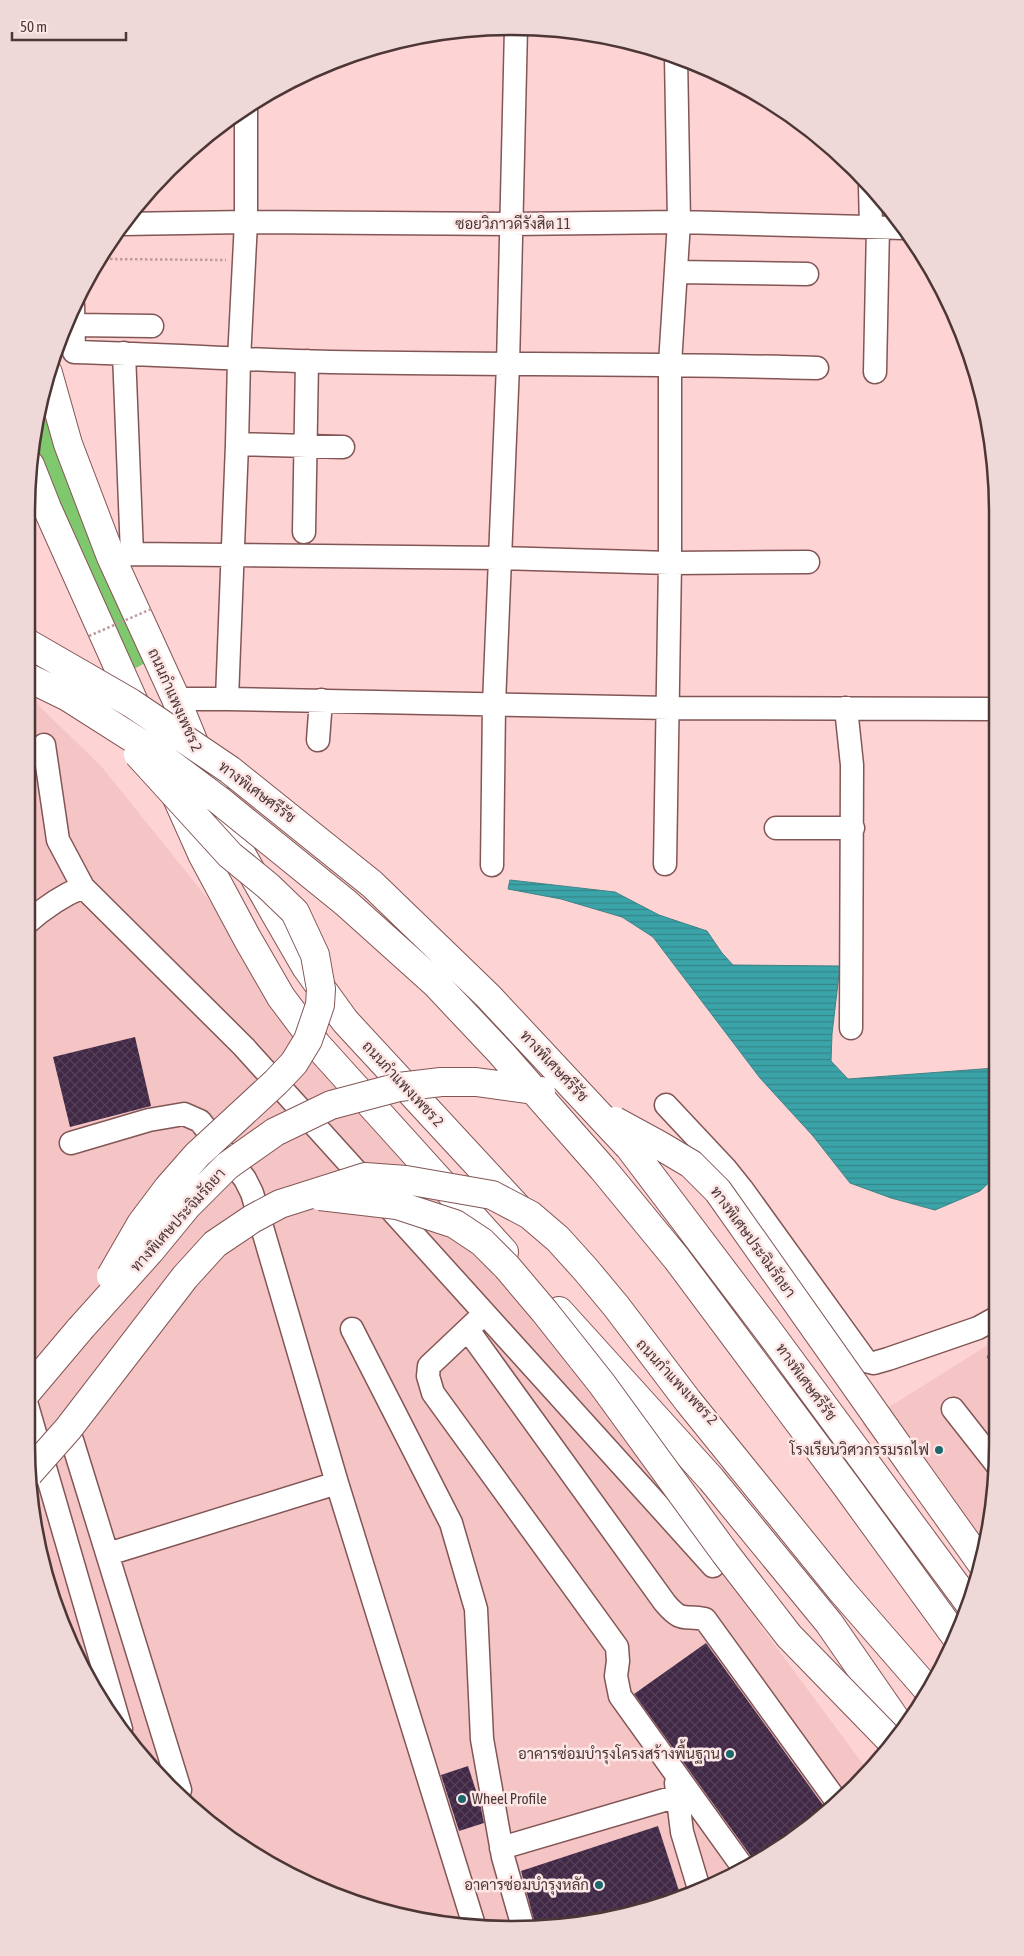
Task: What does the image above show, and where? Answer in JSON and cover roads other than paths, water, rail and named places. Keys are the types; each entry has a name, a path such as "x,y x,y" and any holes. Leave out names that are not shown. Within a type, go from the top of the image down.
{"main road":[{"name":"ถนนกำแพงเพชร 2","path":"50,393 68,444 121,556 176,699 234,841 306,967 345,1021 748,1458 875,1615 925,1683"},
{"path":"36,481 203,856 281,997 316,1045 711,1479 830,1623 898,1723"},
{"name":"ทางพิเศษศรีรัช","path":"35,648 131,703 230,770 372,884 488,996 630,1148 767,1329 964,1597"},
{"name":"ทางพิเศษศรีรัช","path":"35,681 68,697 141,742 220,801 346,903 435,983 501,1053 603,1169 677,1259 830,1463 951,1631"},
{"path":"80,1329 141,1224 168,1188 197,1156 294,1063 308,1040 320,1005 321,988 315,955 295,912 268,886 230,855 113,726"},
{"name":"ทางพิเศษประจิมรัถยา","path":"35,1382 150,1251 186,1206 220,1172 283,1128 331,1105 399,1088 441,1082 476,1082 552,1093 620,1123 659,1144 691,1164 718,1191 976,1555"},
{"path":"36,1465 68,1429 185,1277 216,1244 252,1219 280,1204 365,1178 406,1180 492,1196 530,1215 558,1239 586,1270 616,1306 688,1401 829,1575 924,1683"},
{"path":"312,1195 397,1205 454,1224 482,1242 507,1267 602,1384 725,1553 789,1636 887,1737"}],"street":[{"path":"492,865 494,704 508,365 516,35"},
{"path":"665,864 669,708 670,364 679,222 676,64"},
{"path":"227,698 246,222 246,116"},
{"path":"871,197 875,227 875,372"},
{"name":"ซอยวิภาวดีรังสิต 11","path":"133,224 679,222 894,228"},
{"path":"676,272 806,274"},
{"path":"77,316 152,326"},
{"path":"73,324 74,352 239,360 508,365 670,364 816,368"},
{"path":"124,353 121,556 233,555 670,562 808,562"},
{"path":"304,532 308,361"},
{"path":"238,444 343,447"},
{"path":"176,699 227,698 669,708 989,709"},
{"path":"318,740 321,700"},
{"path":"846,708 852,765 853,828 851,1028"},
{"path":"44,745 58,840 83,887 244,1047 713,1566"},
{"path":"776,828 853,828"},
{"path":"35,916 64,895 83,887"},
{"path":"666,1105 726,1169 742,1189 866,1361 874,1362 888,1359 978,1328 989,1322"},
{"path":"71,1143 149,1120 184,1114 200,1120 245,1179 252,1193 337,1483 472,1919"},
{"path":"484,1314 429,1366 428,1376 433,1393 617,1646 616,1676 620,1696 740,1863"},
{"path":"352,1330 451,1524 476,1609 482,1739 501,1848 521,1921"},
{"path":"468,1330 665,1603 676,1616 705,1618 833,1797"},
{"path":"953,1409 989,1454"},
{"path":"35,1433 115,1709"},
{"path":"72,1440 178,1784"},
{"path":"108,1554 337,1483"},
{"path":"675,1774 682,1832 698,1884"},
{"path":"501,1848 678,1796"}],"water":[{"path":"510,880 615,892 659,915 707,931 733,965 840,966 832,1034 831,1061 848,1079 989,1068 989,1183 980,1191 935,1210 891,1198 850,1183 813,1136 760,1078 653,937 622,917 561,899 508,889"}],"place":[{"name":"โรงเรียนวิศวกรรมรถไฟ","path":"939,1450"},
{"name":"อาคารซ่อมบำรุงโครงสร้างพื้นฐาน","path":"730,1754"},
{"name":"Wheel Profile","path":"462,1799"},
{"name":"อาคารซ่อมบำรุงหลัก","path":"599,1885"}]}
